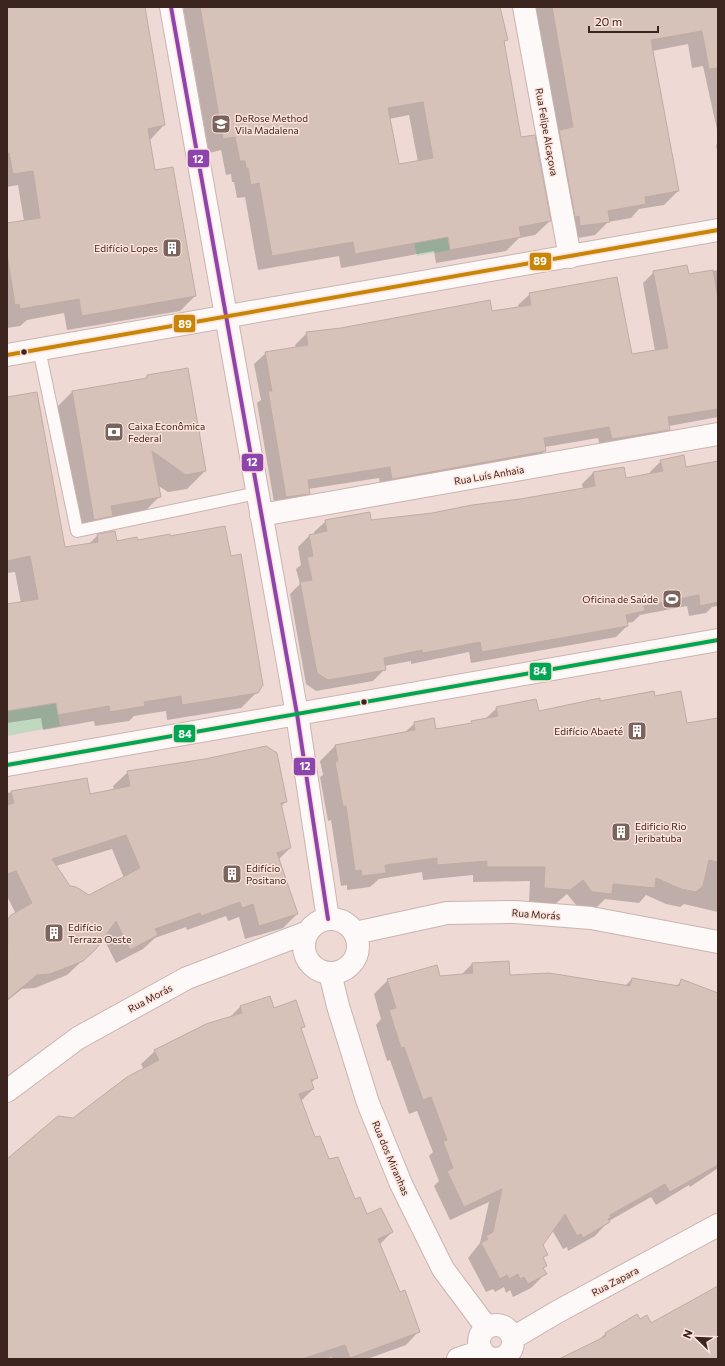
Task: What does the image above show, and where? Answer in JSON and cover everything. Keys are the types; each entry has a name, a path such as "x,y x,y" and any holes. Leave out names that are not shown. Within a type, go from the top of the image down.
{"street":[{"path":"171,7 296,714 328,919"},
{"name":"Rua Felipe Alcaçova","path":"524,7 570,257"},
{"path":"7,355 718,230"},
{"name":"Rua Luís Anhaia","path":"261,515 718,434"},
{"path":"7,765 718,640"},
{"name":"Rua Morás","path":"355,933 447,913 515,912 591,918 718,942"},
{"path":"328,919 343,922 355,933 358,949 352,963 338,972 330,973 318,970 308,961 304,947 308,932 313,926 328,919"},
{"name":"Rua Morás","path":"7,1091 78,1038 187,978 308,932"},
{"name":"Rua dos Miranhas","path":"330,973 338,1006 368,1103 401,1184 444,1269 487,1328"},
{"name":"Rua Zapara","path":"513,1338 557,1312 718,1225"},
{"path":"458,1359 494,1356 504,1357 512,1349 513,1338 507,1329 502,1326 492,1326 487,1328 480,1336 480,1346 494,1356"}],"lane":[{"path":"39,349 77,531 257,493"}],"green space":[{"path":"448,237 450,250 417,256 414,243"},
{"path":"56,703 60,726 7,736 7,711"}],"building":[{"path":"7,7 145,7 165,125 148,129 155,170 173,167 196,296 82,316 79,299 20,309 19,304 15,305 7,254 7,223 40,218 33,171 13,174 9,153 7,154"},
{"path":"200,7 500,7 508,40 504,41 521,137 535,135 551,221 519,227 521,237 450,250 448,237 355,254 353,242 272,256 259,183 251,185 248,168 246,168 245,161 240,161 235,137 223,139","holes":["423,102 433,158 399,164 388,108"]},
{"path":"552,7 718,7 718,68 709,69 702,31 651,40 679,191 645,197 646,204 608,211 610,222 580,226 579,216 575,217 559,130 573,127"},
{"path":"687,265 689,274 713,270 718,299 718,409 668,417 670,430 612,439 609,427 544,438 546,451 392,479 390,467 308,480 310,494 286,497 268,391 272,391 265,352 308,345 306,332 341,328 490,300 492,311 531,305 529,293 617,277 632,354 668,348 653,271"},
{"name":"Caixa Econômica Federal","path":"188,368 206,471 186,475 152,451 161,497 111,506 113,516 94,520 72,391 147,378 147,375"},
{"path":"37,392 65,547 98,542 97,534 115,531 117,541 137,537 138,540 170,534 170,536 225,526 231,556 241,554 263,685 258,693 182,705 181,696 144,702 145,706 110,712 109,706 58,715 56,703 7,711 7,604 38,599 30,556 7,561 7,397"},
{"path":"684,455 686,467 718,461 718,602 700,606 699,595 644,606 645,611 626,615 628,626 482,652 480,642 423,653 422,650 384,658 386,670 328,680 317,673 300,582 312,580 307,557 313,556 309,535 327,531 325,520 370,512 371,520 432,513 472,505 520,499 595,486 593,472 624,467 626,478 663,471 660,460"},
{"path":"654,691 655,696 681,691 687,723 718,718 718,862 709,860 703,886 696,892 681,889 656,878 655,888 613,884 612,894 592,892 583,880 570,890 544,888 545,867 487,867 487,861 437,865 437,858 385,865 386,873 362,876 361,870 355,871 346,806 343,806 335,762 338,761 335,745 415,730 414,722 434,718 436,729 472,723 471,721 498,716 496,707 536,699 539,711 600,698 600,701"},
{"path":"266,746 277,753 287,802 281,803 291,848 277,853 298,914 259,926 253,904 242,908 240,902 201,916 200,913 155,929 158,935 130,950 116,921 96,949 83,961 50,974 37,975 7,1000 8,919 11,915 32,903 16,871 7,874 7,805 14,803 11,791 87,778 90,794 130,786 127,771 205,759","holes":["126,835 140,868 89,895 76,887 70,886 52,859"]},
{"path":"509,961 510,975 549,973 630,986 632,978 679,986 681,979 718,993 718,1165 670,1192 665,1184 610,1215 611,1217 608,1219 610,1222 583,1238 581,1234 577,1236 565,1214 543,1245 548,1255 543,1257 547,1266 543,1268 547,1274 528,1284 524,1277 520,1279 518,1274 509,1279 507,1275 500,1279 481,1243 488,1239 486,1236 493,1232 502,1189 464,1207 447,1171 453,1168 443,1141 447,1140 431,1097 423,1100 404,1047 401,1048 389,1010 396,1008 387,979 437,965 440,976 473,973 472,963"},
{"path":"270,996 274,1008 296,1000 305,1027 301,1028 318,1078 311,1080 314,1089 299,1094 315,1137 320,1136 329,1159 338,1157 355,1199 360,1197 367,1214 381,1208 393,1232 378,1239 400,1292 405,1290 420,1332 350,1358 345,1345 302,1359 7,1359 7,1159 58,1116 73,1118 127,1077 159,1060 154,1050 206,1024 242,1013 240,1006"},
{"path":"718,1286 718,1359 559,1359 606,1336 605,1333 637,1314 640,1319 647,1315 651,1323"}],"transit line":[{"name":"12","path":"171,7 297,714 328,919"},
{"name":"89","path":"7,355 718,230"},
{"name":"84","path":"7,765 718,640"}],"place":[{"name":"DeRose Method Vila Madalena","path":"221,124"},
{"name":"Edifício Lopes","path":"172,248"},
{"name":"Caixa Econômica Federal","path":"114,432"},
{"name":"Oficina de Saúde","path":"672,599"},
{"name":"Edifício Abaeté","path":"637,731"},
{"name":"Edificio Rio Jeribatuba","path":"621,832"},
{"name":"Edifício Positano","path":"232,874"},
{"name":"Edifício Terraza Oeste","path":"54,933"}]}
